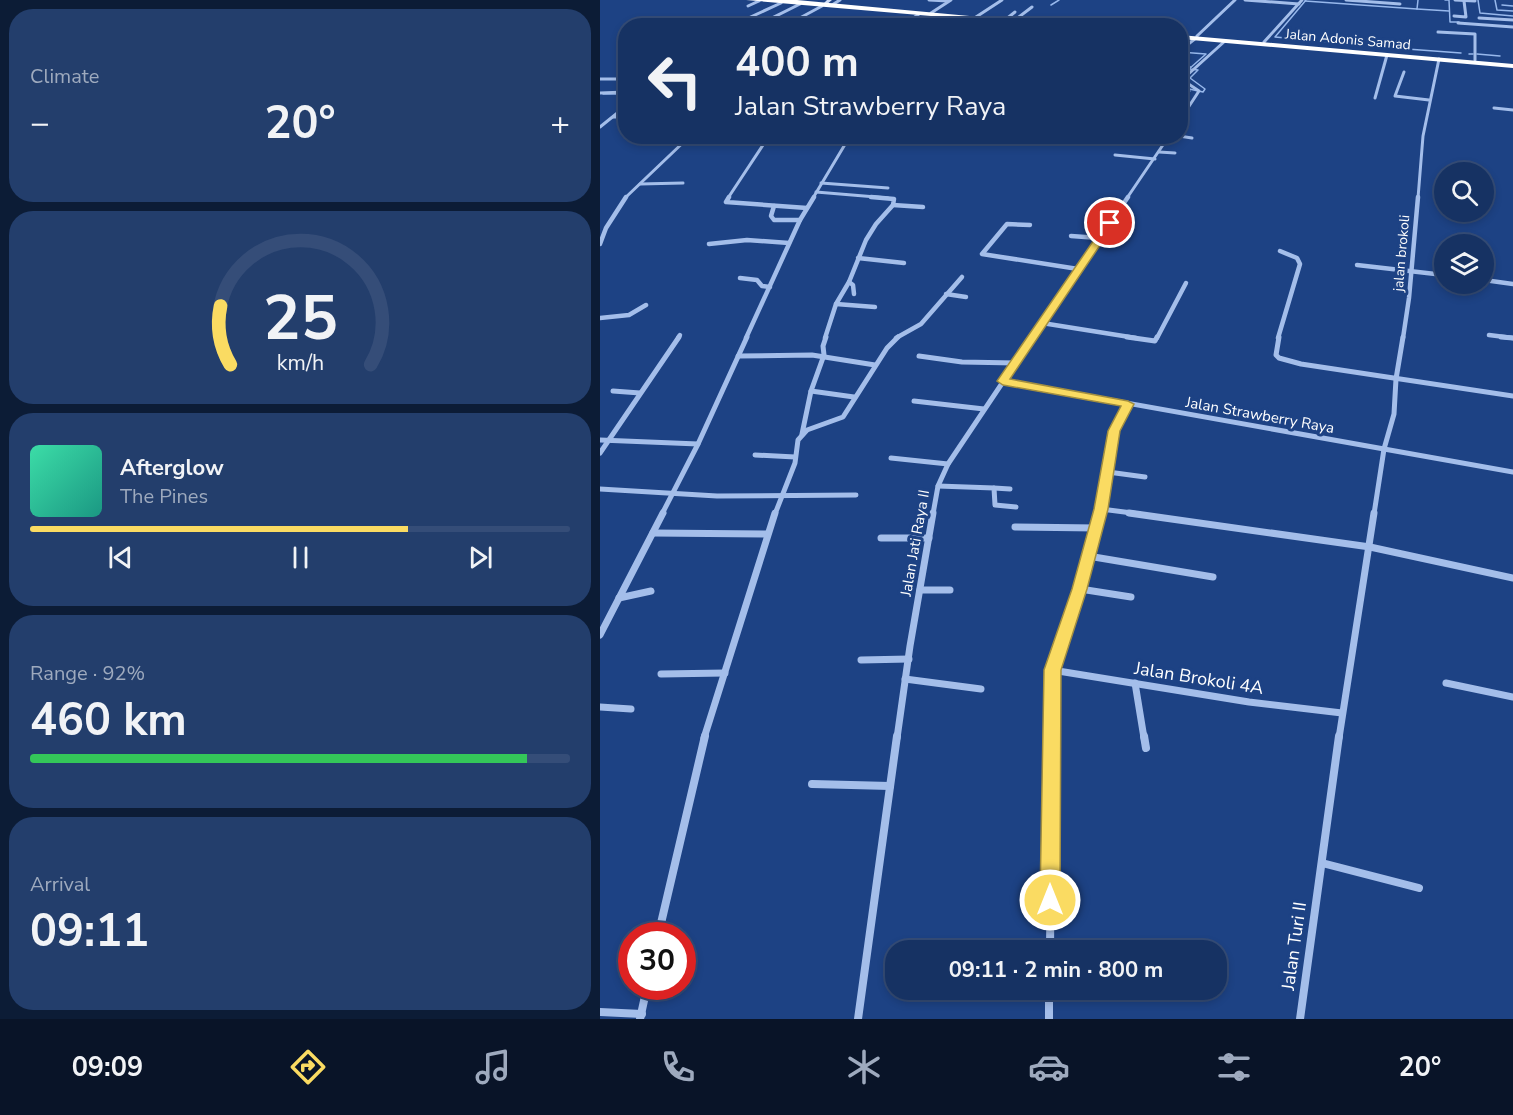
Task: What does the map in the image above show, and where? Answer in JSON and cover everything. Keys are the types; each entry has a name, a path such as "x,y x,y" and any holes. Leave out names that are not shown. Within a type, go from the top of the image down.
{"highway":[{"path":"748,3 759,1 832,2 1011,18"},
{"path":"775,1 800,4 832,2 964,18"},
{"path":"1199,34 1513,64"},
{"name":"Jalan Adonis Samad","path":"1188,35 1199,34 1225,41 1513,64"}],"street":[{"path":"928,0 950,1"},
{"path":"979,15 1002,0"},
{"path":"1188,44 1235,0"},
{"path":"1245,0 1299,4"},
{"path":"1264,42 1302,0"},
{"path":"1346,0 1400,4"},
{"path":"1455,0 1475,1"},
{"path":"745,18 775,1"},
{"path":"933,12 950,1"},
{"path":"1464,1 1466,17"},
{"path":"799,18 832,2"},
{"path":"772,18 800,4"},
{"path":"1011,18 1032,8"},
{"path":"913,18 919,14"},
{"path":"1454,16 1513,20"},
{"path":"1479,18 1480,24"},
{"path":"1458,24 1513,27"},
{"path":"1438,32 1475,32 1475,60"},
{"path":"1188,74 1225,41"},
{"path":"1375,98 1387,55"},
{"name":"jalan brokoli","path":"1342,713 1384,449 1394,414 1396,379 1409,298 1423,136 1439,59"},
{"path":"1404,72 1395,96 1429,100"},
{"path":"600,79 618,80"},
{"path":"1188,84 1199,91 1188,108"},
{"path":"600,94 618,94"},
{"path":"1494,108 1513,110"},
{"path":"600,127 618,112"},
{"path":"612,117 618,117"},
{"path":"1188,137 1192,138"},
{"path":"600,244 602,230 626,198 682,144"},
{"path":"764,144 726,200 733,204 807,208"},
{"path":"600,635 698,444 800,220 845,144"},
{"name":"Jalan Jati Raya II","path":"858,1019 905,679 938,486 948,464 984,409 1164,144"},
{"path":"1159,152 1175,153"},
{"path":"1115,154 1155,159"},
{"path":"639,184 683,183"},
{"path":"821,183 888,188"},
{"path":"661,922 705,739 767,534 782,497 798,440 802,434 811,391 824,356 823,346 836,304 876,224 893,205 894,199 816,192"},
{"path":"893,205 922,207"},
{"path":"774,206 771,213 772,219 800,220"},
{"path":"1030,225 1007,224 982,254 1078,269"},
{"path":"1071,236 1099,238"},
{"path":"708,244 747,240 789,243"},
{"path":"1280,251 1297,258 1300,264 1279,334 1276,355 1279,358 1301,364 1513,396"},
{"path":"858,258 904,263"},
{"path":"1357,265 1434,274"},
{"path":"802,434 843,417 874,365 899,335 921,324 962,277"},
{"path":"740,278 757,280 760,285 770,287"},
{"path":"1494,281 1513,284"},
{"path":"849,282 853,285 854,294"},
{"path":"1042,323 1155,341 1186,283"},
{"path":"946,294 966,297"},
{"path":"836,304 875,307"},
{"path":"600,318 629,315 646,305"},
{"path":"1489,334 1513,338"},
{"path":"600,453 680,335"},
{"path":"738,356 824,356 874,365"},
{"path":"919,356 962,362 988,360 1015,363"},
{"name":"Jalan Strawberry Raya","path":"1003,381 1513,472"},
{"path":"613,391 640,393"},
{"path":"811,391 854,397"},
{"path":"914,401 984,409"},
{"path":"1050,940 1052,670 1080,589 1101,509 1114,431 1128,404"},
{"path":"600,440 698,444"},
{"path":"755,455 795,457"},
{"path":"891,458 948,464"},
{"path":"1108,472 1145,477"},
{"path":"938,486 1010,489"},
{"path":"994,488 995,505 1016,507"},
{"path":"600,489 672,495 782,497 856,495"},
{"path":"1101,509 1370,547 1513,578"},
{"path":"1015,527 1096,528"},
{"path":"653,533 767,534"},
{"path":"881,538 929,538"},
{"path":"1088,556 1213,577"},
{"path":"1080,589 1131,597"},
{"path":"920,590 950,590"},
{"path":"619,598 651,591"},
{"path":"861,660 909,659"},
{"name":"Jalan Brokoli 4A","path":"1052,670 1249,702 1342,713"},
{"path":"661,674 724,673"},
{"path":"905,679 981,689"},
{"path":"1135,683 1146,748"},
{"path":"1446,683 1513,697"},
{"path":"600,707 631,708"},
{"name":"Jalan Turi II","path":"1300,1019 1342,713"},
{"path":"812,784 890,786"},
{"path":"1322,863 1419,888"},
{"path":"600,1012 641,1016 644,1000"},
{"path":"1049,1000 1049,1019"}],"waterway":[{"path":"1051,5 1059,0"},
{"path":"1417,9 1418,0"},
{"path":"1445,0 1449,0 1450,22 1459,22"},
{"path":"1478,0 1480,13 1513,16"},
{"path":"1495,0 1497,10 1513,11"},
{"path":"1305,1 1417,9"},
{"path":"1305,1 1275,37 1375,46"},
{"path":"1502,5 1513,6"},
{"path":"1417,9 1449,11"},
{"path":"1380,46 1401,48"},
{"path":"1407,49 1461,53"},
{"path":"1188,53 1206,54 1189,69 1198,70 1190,78 1205,89 1203,92 1188,89"},
{"path":"1477,54 1500,56"},
{"path":"603,94 618,94"}],"route":[{"path":"1050,900 1052,670 1080,589 1101,509 1114,431 1128,404 1003,381 1110,223"}]}
